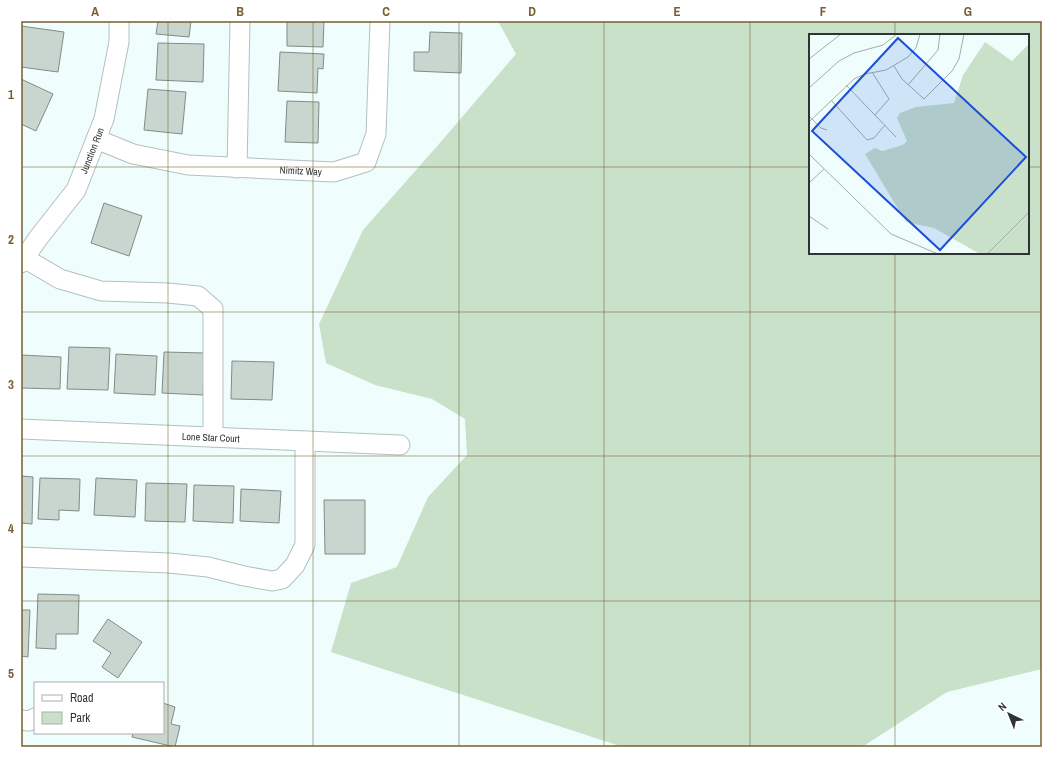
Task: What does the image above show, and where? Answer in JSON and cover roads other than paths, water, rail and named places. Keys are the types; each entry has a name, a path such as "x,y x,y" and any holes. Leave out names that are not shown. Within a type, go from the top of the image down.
{"street":[{"name":"Junction Run","path":"23,260 76,190 104,120 119,42 119,21"},
{"path":"237,168 240,21"},
{"name":"Nimitz Way","path":"96,139 133,154 188,165 334,172 366,162 376,134 380,21"},
{"path":"23,260 60,279 101,291 168,293 198,296 213,309 213,437"},
{"name":"Lone Star Court","path":"21,429 400,445"},
{"path":"21,557 169,563 208,567 272,581 282,579 295,565 305,545 304,441"},
{"path":"21,720 29,721 34,718"}]}
